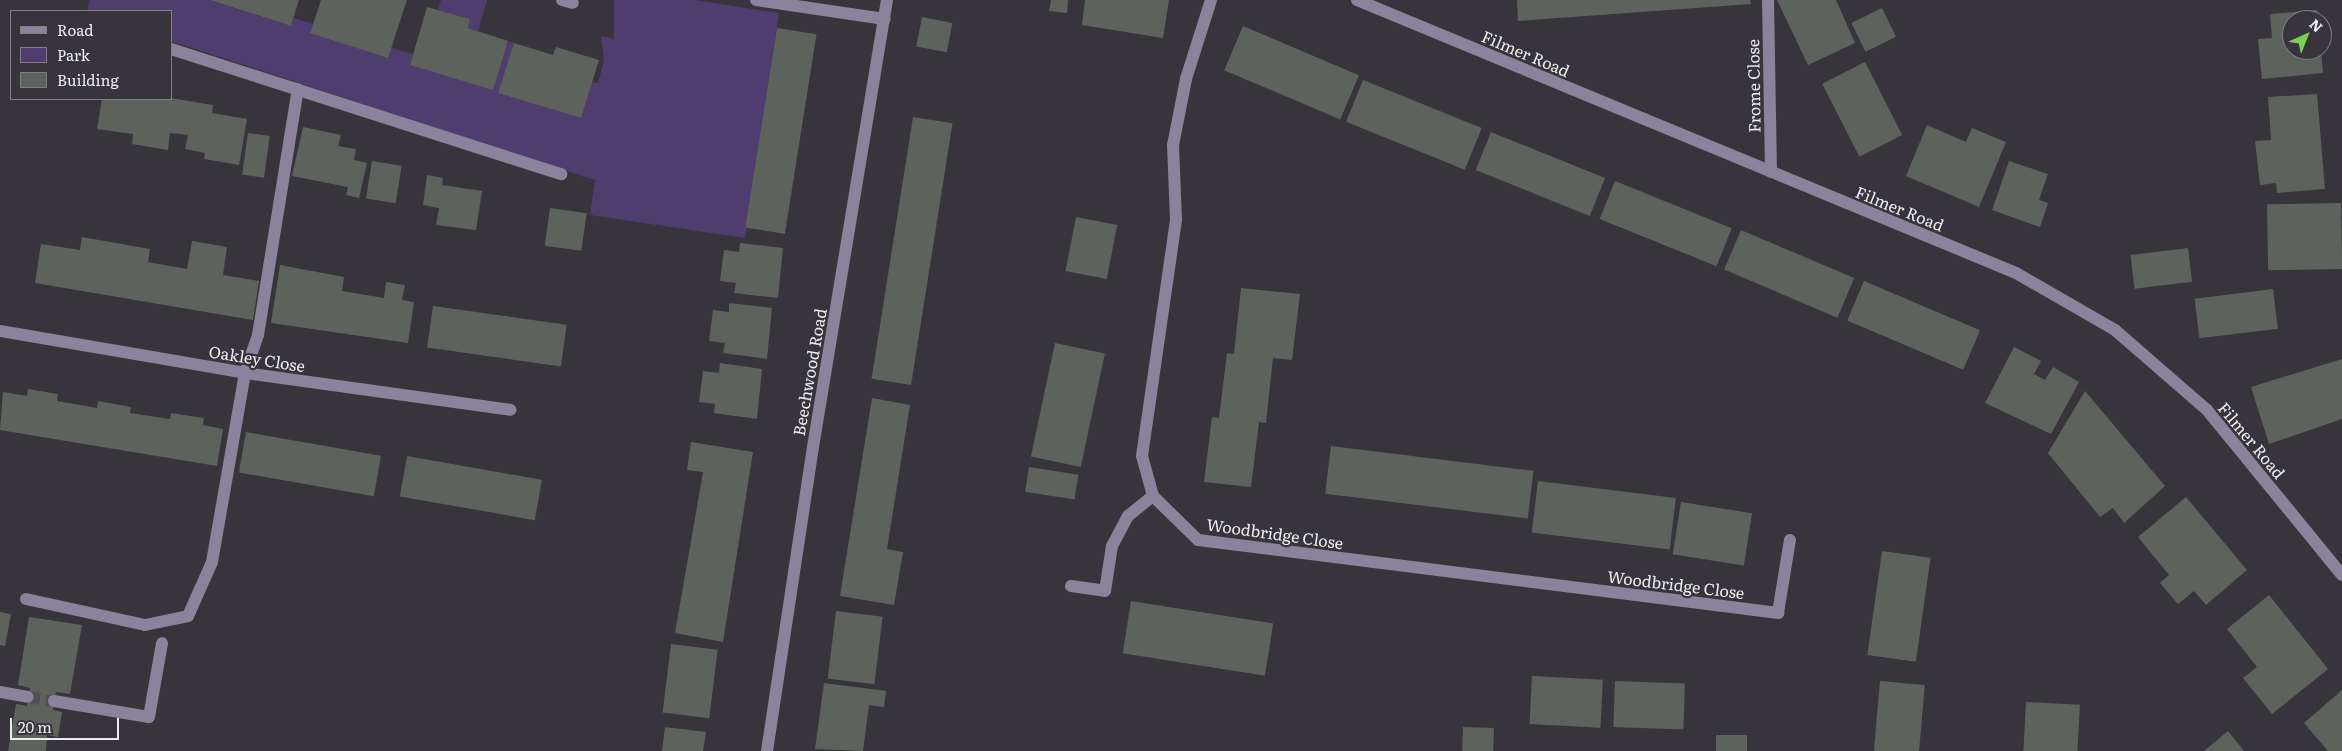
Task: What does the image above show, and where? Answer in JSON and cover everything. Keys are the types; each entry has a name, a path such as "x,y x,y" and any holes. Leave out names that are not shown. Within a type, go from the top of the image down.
{"street":[{"path":"756,0 885,19"},
{"name":"Beechwood Road","path":"767,751 813,447 887,0"},
{"path":"1071,586 1105,591 1112,546 1128,516 1153,496 1142,456 1176,220 1173,145 1186,79 1211,0"},
{"name":"Filmer Road","path":"1358,0 2016,273 2115,330 2207,410 2342,575"},
{"name":"Frome Close","path":"1768,0 1771,172"},
{"path":"172,49 560,174"},
{"path":"26,599 145,625 188,616 212,562 245,373 258,335 298,89"},
{"name":"Oakley Close","path":"0,330 245,373 510,410"},
{"name":"Woodbridge Close","path":"1153,496 1198,540 1778,613 1790,540"},
{"path":"54,701 149,717 162,643"},
{"path":"0,692 28,697"}],"green space":[{"path":"90,0 209,0 291,26 294,18 313,24 310,32 388,58 391,48 413,54 410,65 493,89 508,41 514,43 498,93 581,118 592,82 598,83 604,60 601,36 614,39 614,0 695,0 779,13 745,238 590,215 595,180 172,41 172,10 87,10"},
{"path":"441,0 487,0 478,31 468,28 470,19 438,10"}],"building":[{"path":"210,0 299,0 291,26"},
{"path":"321,0 407,0 388,58 310,33"},
{"path":"1051,0 1068,0 1067,13 1049,11"},
{"path":"1085,0 1169,0 1163,38 1082,25"},
{"path":"1517,0 1750,0 1751,4 1518,21"},
{"path":"1777,0 1836,0 1855,43 1808,65"},
{"path":"427,7 470,19 468,28 508,41 493,90 410,65"},
{"path":"1882,8 1896,37 1865,52 1851,23"},
{"path":"2282,13 2282,60 2322,60 2323,73 2262,79 2258,39 2272,38 2270,14"},
{"path":"922,17 952,23 947,52 916,46"},
{"path":"1243,26 1359,75 1340,119 1224,70"},
{"path":"777,28 817,34 785,234 745,228"},
{"path":"514,43 553,55 556,47 599,60 581,118 498,93"},
{"path":"1865,62 1902,135 1859,157 1822,84"},
{"path":"1363,80 1482,128 1465,170 1346,122"},
{"path":"2317,94 2325,189 2277,193 2276,183 2260,185 2255,141 2271,140 2268,97"},
{"path":"172,98 213,105 212,113 247,119 239,165 204,159 205,153 185,149 188,135 170,133 168,150 132,144 133,134 97,129 102,100 172,100"},
{"path":"913,117 953,123 911,385 872,379"},
{"path":"1927,125 1966,142 1972,128 2006,142 1979,207 1906,176"},
{"path":"303,127 341,135 338,146 356,149 354,160 367,163 359,198 346,195 348,187 292,176"},
{"path":"1491,132 1605,178 1590,216 1476,170"},
{"path":"248,133 270,136 264,178 242,175"},
{"path":"372,161 402,166 396,203 366,199"},
{"path":"2009,161 2048,174 2039,200 2048,203 2040,227 1992,210"},
{"path":"427,175 443,178 442,185 482,191 476,230 436,225 439,208 423,205"},
{"path":"1615,181 1732,228 1716,266 1600,219"},
{"path":"2341,203 2342,269 2268,270 2267,204"},
{"path":"550,208 587,213 581,251 545,246"},
{"path":"1076,217 1117,225 1107,279 1066,271"},
{"path":"1741,230 1854,278 1837,318 1724,270"},
{"path":"82,237 150,249 148,262 187,269 192,241 227,247 223,275 259,281 253,320 35,283 41,244 80,250"},
{"path":"740,243 783,248 778,298 734,293 736,283 720,281 724,250 739,252"},
{"path":"2188,248 2192,282 2135,289 2130,255"},
{"path":"280,265 344,277 342,291 384,298 386,282 405,285 402,300 414,302 408,343 271,323"},
{"path":"1864,281 1980,330 1963,370 1847,321"},
{"path":"1241,288 1300,294 1292,360 1273,358 1266,423 1259,422 1251,487 1204,482 1212,417 1219,418 1227,353 1234,354"},
{"path":"2273,289 2278,329 2199,338 2195,299"},
{"path":"729,303 772,308 767,359 723,353 725,343 709,341 713,310 729,312"},
{"path":"433,306 567,325 561,366 427,348"},
{"path":"1055,343 1105,354 1081,467 1031,456"},
{"path":"2014,347 2041,361 2034,374 2045,380 2053,367 2079,382 2051,434 1985,403"},
{"path":"2342,359 2342,419 2269,444 2251,387"},
{"path":"720,363 762,369 757,419 714,413 715,404 699,402 703,371 719,373"},
{"path":"28,389 58,394 57,401 97,408 98,401 131,407 130,413 170,419 171,413 204,418 203,425 223,429 217,466 0,430 3,392 27,396"},
{"path":"2085,391 2165,486 2124,523 2113,508 2100,517 2048,453"},
{"path":"872,398 910,405 887,549 903,552 894,605 840,596"},
{"path":"246,432 381,456 374,496 239,472"},
{"path":"691,442 753,452 723,642 675,633 703,472 687,470"},
{"path":"1331,446 1533,471 1528,519 1325,494"},
{"path":"407,456 542,480 535,520 400,496"},
{"path":"1029,467 1078,475 1074,500 1025,492"},
{"path":"1538,481 1676,498 1670,550 1532,533"},
{"path":"2186,497 2247,570 2206,605 2194,591 2178,604 2160,583 2169,575 2138,537"},
{"path":"1681,502 1752,513 1744,566 1673,554"},
{"path":"1882,551 1931,558 1916,662 1867,655"},
{"path":"2269,595 2328,669 2272,714 2243,678 2257,667 2227,629"},
{"path":"1131,601 1273,624 1265,676 1123,653"},
{"path":"836,611 883,617 874,684 828,678"},
{"path":"0,612 11,614 5,646 0,645"},
{"path":"29,617 82,625 70,694 56,692 53,710 62,712 58,737 47,735 46,751 8,751 16,704 27,706 30,688 18,685"},
{"path":"671,644 718,650 709,718 663,712"},
{"path":"1532,676 1603,680 1600,728 1529,724"},
{"path":"1615,681 1685,683 1683,729 1613,727"},
{"path":"1880,681 1925,685 1919,751 1874,751"},
{"path":"824,683 886,691 884,707 869,705 863,751 815,749"},
{"path":"2342,690 2342,751 2328,751 2304,723"},
{"path":"2026,702 2080,705 2078,751 2023,751"},
{"path":"665,727 706,732 703,751 662,751"},
{"path":"1463,727 1494,728 1493,751 1462,751"},
{"path":"2228,731 2244,751 2204,751"},
{"path":"1716,735 1747,735 1747,751 1716,751"}],"tunnel":[{"path":"28,697 54,701"}]}
